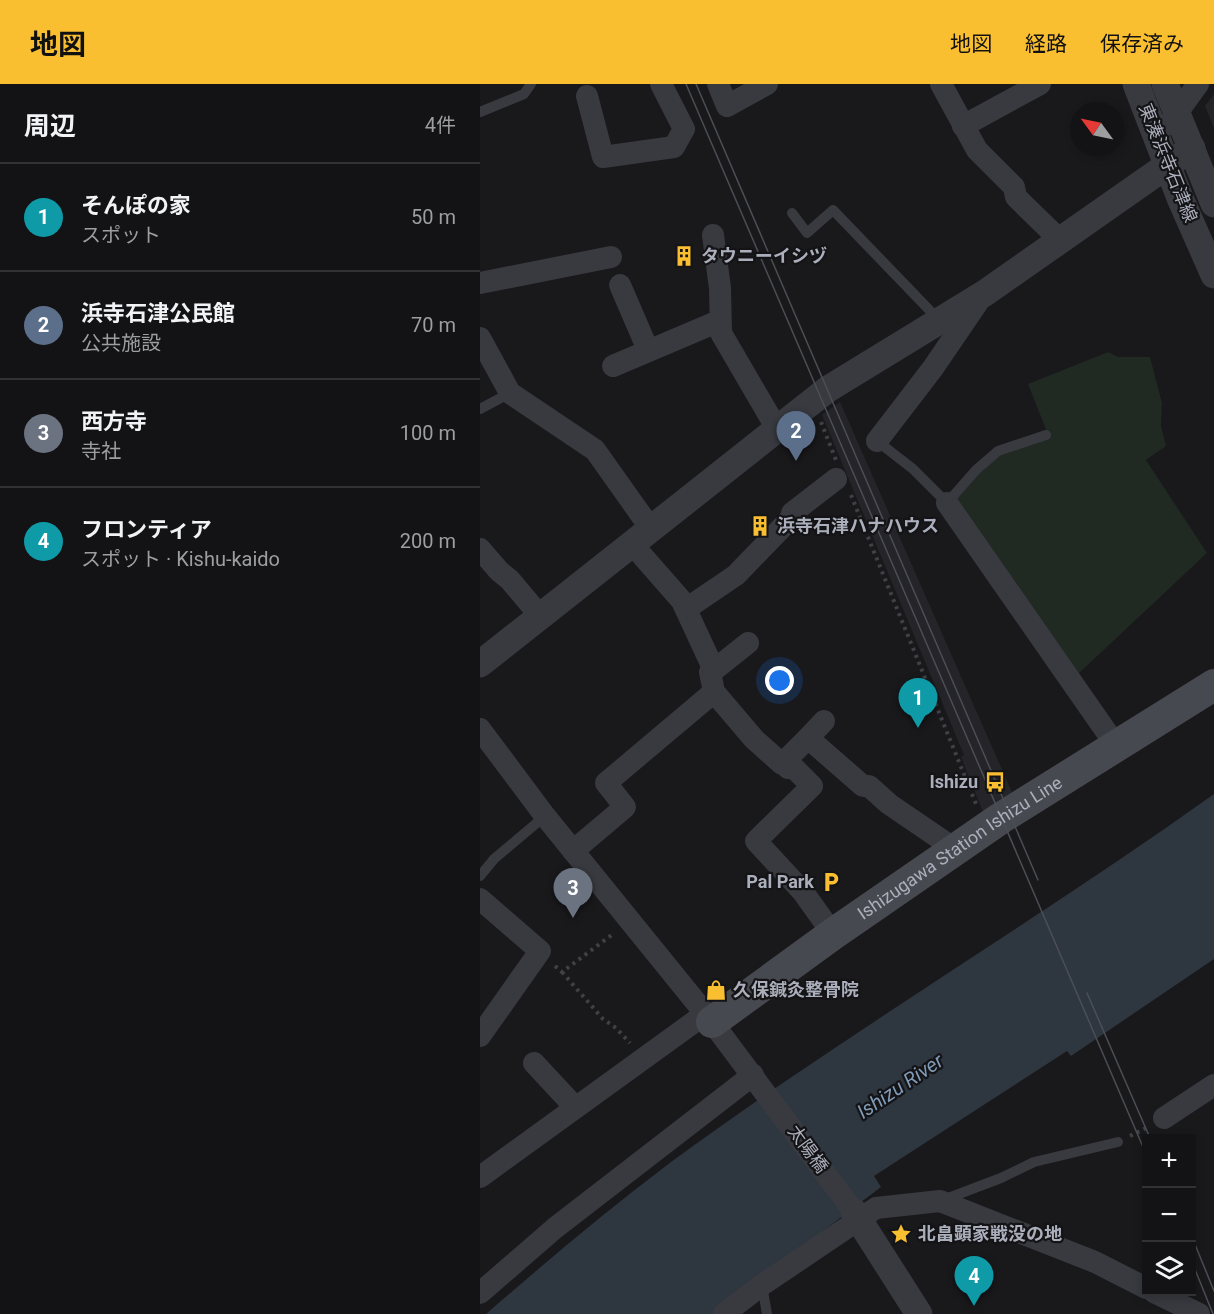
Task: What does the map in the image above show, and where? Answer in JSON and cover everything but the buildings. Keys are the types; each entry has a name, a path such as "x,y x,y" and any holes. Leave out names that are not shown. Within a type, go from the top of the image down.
{"main road":[{"name":"Ishizugawa Station Ishizu Line","path":"709,1018 986,828 1214,685"}],"street":[{"path":"587,96 603,157 675,147 684,129 661,84"},
{"path":"718,84 727,106 767,84"},
{"path":"940,84 977,150 1014,186 1016,197 1061,241"},
{"path":"963,126 1041,84"},
{"name":"東湊浜寺石津線","path":"1136,84 1167,166 1214,275"},
{"name":"東湊浜寺石津線","path":"1166,84 1214,204"},
{"path":"1159,140 1176,111 1197,84"},
{"path":"480,664 828,389 985,293 1192,148"},
{"path":"713,235 720,288 721,333 777,429"},
{"path":"480,283 611,257"},
{"path":"620,285 648,351"},
{"path":"877,441 933,368 985,293"},
{"path":"613,366 719,321"},
{"path":"480,338 510,393 595,450 641,537 686,609 714,681 761,746 788,768 791,765 812,786 756,841 803,892 833,934"},
{"path":"686,609 736,574 794,515 792,513 836,479"},
{"path":"947,503 1118,747"},
{"path":"480,549 541,617"},
{"path":"573,851 625,807 606,783 714,681 748,643"},
{"path":"783,763 824,721"},
{"name":"太陽橋","path":"480,729 545,816 709,1018 856,1215"},
{"path":"808,738 863,786 869,786 889,804 955,849"},
{"path":"480,899 540,951 480,1036"},
{"path":"480,1177 574,1106 643,1058 709,1018"},
{"path":"534,1063 574,1106"},
{"path":"480,1293 555,1228 757,1081"},
{"path":"1159,1121 1214,1085"},
{"path":"724,1314 856,1215 876,1208 940,1201 1095,1262 1142,1286"},
{"path":"856,1215 919,1314"},
{"path":"1161,1296 1193,1313"}],"lane":[{"path":"480,112 524,94 531,84"},
{"path":"792,213 807,233 833,210 939,321"},
{"path":"480,409 510,393"},
{"path":"877,441 913,469 947,503 976,470 998,451 1046,435"},
{"path":"480,876 494,859 545,816"},
{"path":"940,1201 1001,1178 1034,1162 1118,1142"},
{"path":"762,1285 767,1314"}],"path":[{"path":"882,571 986,828"},
{"path":"956,752 963,756"},
{"path":"562,972 629,922"},
{"path":"540,951 643,1058"},
{"path":"1129,1137 1159,1121"}],"shaded area":[{"path":"1214,94 1214,128 1205,106"},
{"path":"1108,352 1118,357 1150,357 1162,403 1161,426 1166,446 1146,460 1207,553 1076,676 952,501 978,472 1001,454 1049,437 1028,384"},
{"path":"840,402 1015,799 985,817 961,757 964,755 822,415"}],"water":[{"name":"Ishizu River","path":"1214,794 1214,959 1071,1056 1067,1051 874,1176 881,1187 714,1314 486,1314 624,1199 738,1114 1079,887"}],"tram line":[{"path":"686,84 1142,1145"},
{"path":"696,84 1038,880"},
{"path":"1087,993 1148,1134"},
{"path":"1194,1242 1214,1291"},
{"path":"1196,1272 1213,1314"}],"place":[{"name":"タウニーイシヅ","path":"684,256"},
{"name":"浜寺石津公民館","path":"796,461"},
{"name":"浜寺石津ハナハウス","path":"760,526"},
{"name":"そんぽの家","path":"918,728"},
{"name":"Ishizu","path":"995,782"},
{"name":"Pal Park","path":"831,882"},
{"name":"西方寺","path":"573,918"},
{"name":"久保鍼灸整骨院","path":"716,990"},
{"name":"北畠顕家戦没の地","path":"901,1234"},
{"name":"フロンティア","path":"974,1306"}]}
